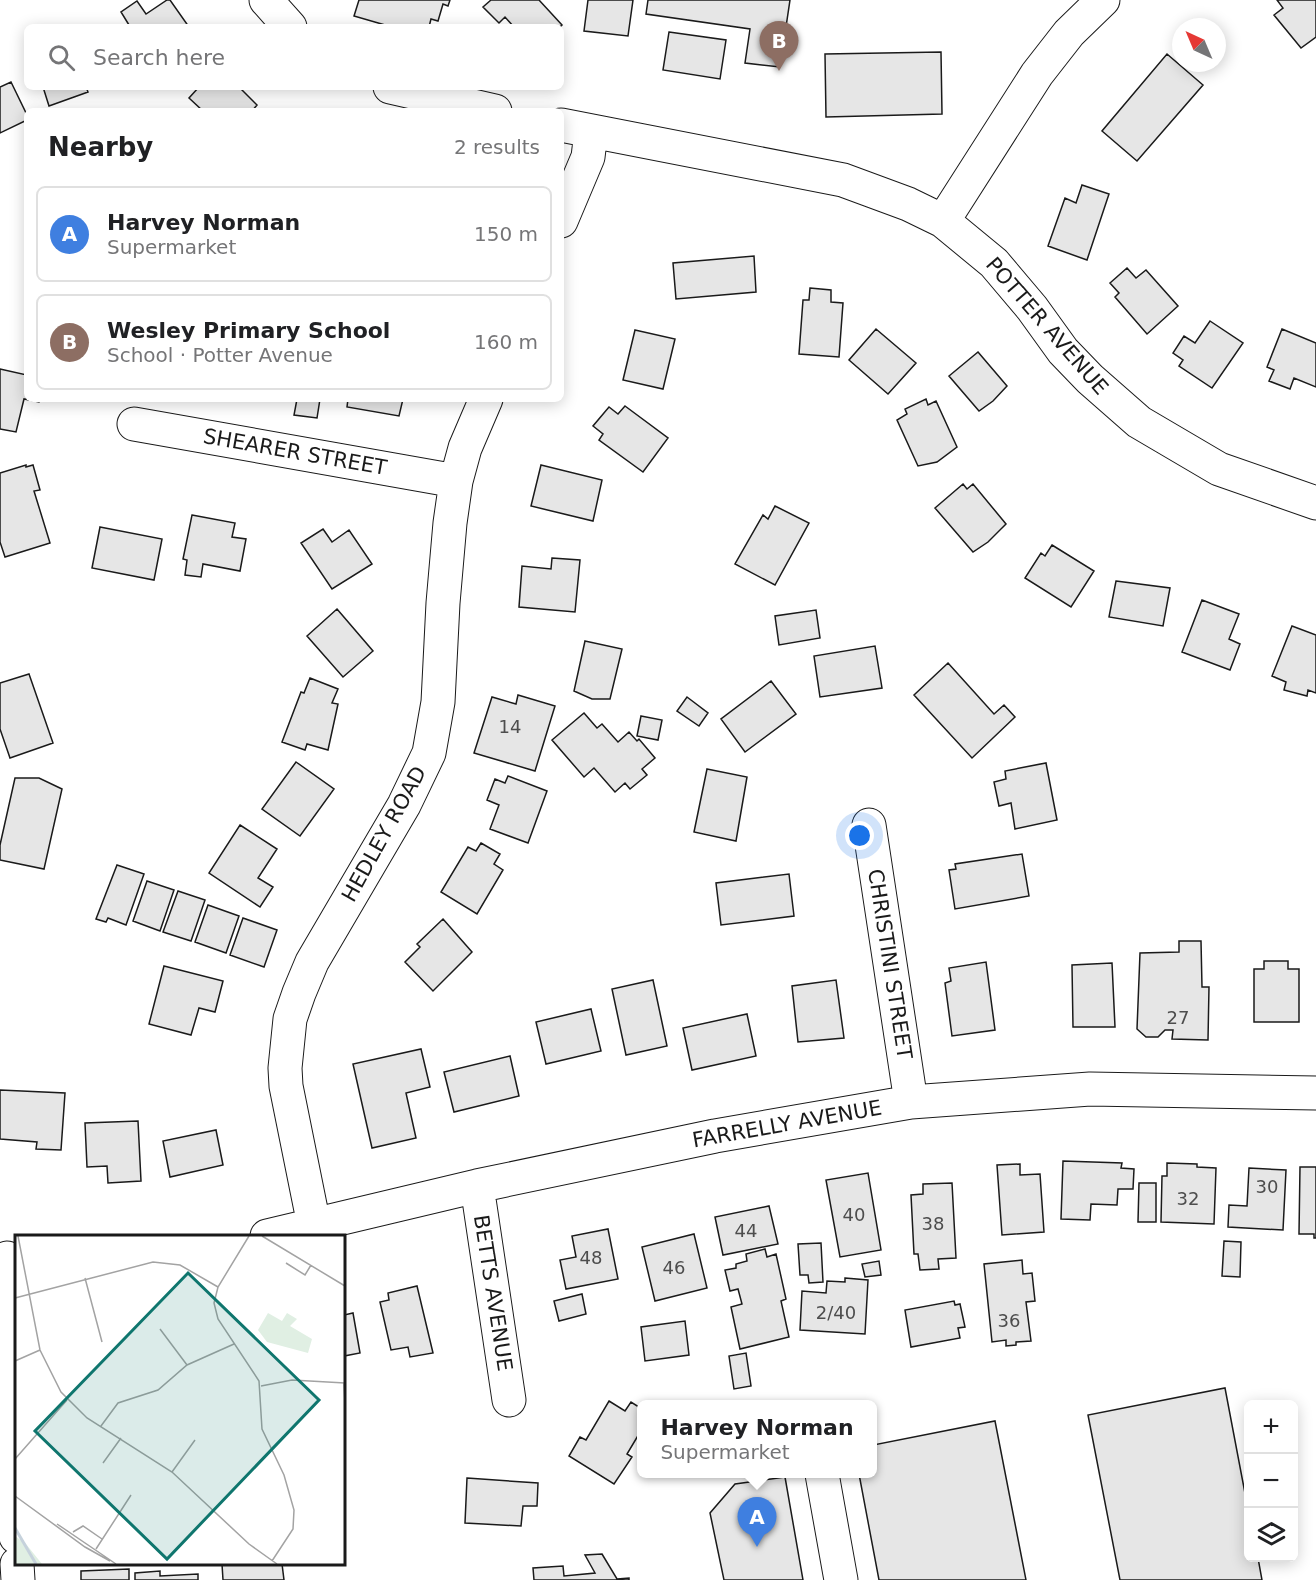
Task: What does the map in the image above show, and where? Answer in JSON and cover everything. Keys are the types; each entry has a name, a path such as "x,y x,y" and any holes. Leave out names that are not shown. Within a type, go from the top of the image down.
{"street":[{"path":"266,0 287,24"},
{"path":"943,220 1037,74 1069,33 1103,0"},
{"path":"403,90 482,108"},
{"path":"564,214 588,157 576,129"},
{"name":"POTTER AVENUE","path":"576,129 843,180 908,204 943,220 994,263 1032,308 1063,351 1090,379 1139,422 1219,469 1316,503"},
{"name":"HEDLEY ROAD","path":"314,1226 286,1086 285,1068 290,1019 312,962 405,805 429,753 438,702 442,603 456,481 465,448 485,402"},
{"name":"SHEARER STREET","path":"134,424 456,481"},
{"name":"CHRISTINI STREET","path":"869,825 911,1102"},
{"name":"FARRELLY AVENUE","path":"272,1235 477,1186 715,1136 911,1102 1090,1089 1316,1093"},
{"name":"BETTS AVENUE","path":"477,1186 509,1400"},
{"path":"8,1258 15,1502"},
{"path":"823,1478 841,1580"},
{"path":"17,1565 18,1580"}],"building":[{"path":"170,0 187,24 128,24 121,12 137,1 146,14"},
{"path":"359,0 450,0 448,6 443,4 438,21 431,19 430,24 382,24 354,16"},
{"path":"491,0 539,0 561,24 511,24 505,17 499,23 483,7"},
{"path":"588,0 633,0 628,36 584,31"},
{"path":"648,0 790,0 780,67 745,63 750,29 646,14"},
{"path":"1277,0 1316,0 1316,37 1301,48 1274,15 1283,8"},
{"path":"669,32 726,40 720,79 663,70"},
{"path":"941,52 942,114 826,117 825,54"},
{"path":"1167,54 1172,58 1172,72 1188,72 1203,85 1137,161 1102,131"},
{"path":"11,82 24,109 24,121 0,133 0,87"},
{"path":"44,90 87,90 88,92 49,106"},
{"path":"196,90 242,90 257,105 254,108 200,108 189,98"},
{"path":"1082,185 1109,194 1087,260 1048,246 1065,198 1076,203"},
{"path":"754,256 756,292 676,299 673,263"},
{"path":"1127,268 1136,278 1146,270 1178,306 1147,334 1115,297 1119,293 1110,283"},
{"path":"810,288 831,290 831,302 843,303 839,357 799,354 803,300 809,300"},
{"path":"1210,321 1243,343 1212,388 1179,366 1183,360 1173,353 1184,336 1195,343"},
{"path":"876,329 916,363 888,394 849,360"},
{"path":"1282,329 1316,343 1316,387 1294,378 1290,389 1269,381 1274,370 1267,367"},
{"path":"635,330 675,339 663,389 623,380"},
{"path":"978,352 1007,386 993,401 979,411 949,376"},
{"path":"0,369 24,374 24,399 16,432 0,429"},
{"path":"926,399 928,405 936,401 957,447 937,462 918,466 897,420 907,414 905,409"},
{"path":"296,402 320,402 317,418 294,415"},
{"path":"348,402 402,402 399,416 347,407"},
{"path":"625,406 668,438 643,472 599,440 603,434 593,426 609,407 618,414"},
{"path":"26,465 26,467 33,465 40,490 34,491 50,543 5,557 0,542 0,473"},
{"path":"541,465 602,480 593,521 531,506"},
{"path":"963,484 967,489 973,484 1006,524 988,542 973,552 935,508"},
{"path":"775,506 809,523 775,585 735,564 763,515 768,519"},
{"path":"192,515 235,523 232,537 246,539 240,571 203,564 201,577 185,575 187,560 183,559"},
{"path":"100,527 162,539 154,580 92,568"},
{"path":"323,529 332,542 349,530 372,564 332,589 301,543"},
{"path":"1052,545 1094,571 1071,607 1025,578 1041,553 1045,556"},
{"path":"552,558 580,560 575,612 519,607 522,566 551,569"},
{"path":"1116,581 1170,588 1163,626 1109,617"},
{"path":"1202,600 1239,614 1229,639 1240,644 1230,670 1182,652"},
{"path":"337,609 373,651 343,677 307,636"},
{"path":"816,610 820,638 779,645 775,616"},
{"path":"1292,626 1316,635 1316,693 1308,690 1307,696 1284,690 1286,682 1272,676"},
{"path":"585,641 622,649 610,699 592,699 574,691"},
{"path":"875,646 882,688 820,697 814,656"},
{"path":"948,663 994,714 1004,705 1015,717 972,758 914,695"},
{"path":"29,674 53,743 10,758 0,729 0,683"},
{"path":"310,678 338,689 332,703 338,704 328,750 307,744 305,750 282,742 301,692 304,693"},
{"path":"771,681 796,714 745,752 721,719"},
{"path":"518,695 555,706 535,771 474,753 492,697 516,704"},
{"path":"687,697 708,713 699,726 677,711"},
{"path":"584,713 597,728 602,724 618,742 629,732 637,741 639,739 655,758 642,769 647,775 630,789 625,783 615,792 594,768 584,777 552,740"},
{"path":"641,716 662,720 658,740 637,736"},
{"path":"296,762 334,789 300,836 262,809"},
{"path":"1046,763 1057,820 1015,829 1011,803 999,806 994,782 1006,779 1005,771"},
{"path":"707,769 747,777 736,841 694,832"},
{"path":"508,776 547,791 528,843 490,829 499,805 487,800 495,779 505,783"},
{"path":"15,778 39,778 62,789 44,869 0,860 0,845"},
{"path":"240,825 277,849 258,878 273,887 260,907 209,873"},
{"path":"481,843 500,854 494,864 503,870 477,914 441,892 468,847 476,851"},
{"path":"1022,854 1029,896 955,909 949,870 956,869 955,864"},
{"path":"117,865 144,874 126,925 108,918 106,922 96,919"},
{"path":"789,874 794,916 721,925 716,883"},
{"path":"147,881 174,890 160,931 133,921"},
{"path":"178,891 205,900 191,941 163,932"},
{"path":"208,905 239,916 226,953 195,942"},
{"path":"243,918 277,930 264,967 230,955"},
{"path":"443,919 472,952 433,991 405,962 420,947 417,944"},
{"path":"1179,941 1201,941 1202,987 1209,987 1208,1040 1172,1039 1173,1030 1165,1030 1158,1037 1146,1037 1137,1029 1140,953 1179,952"},
{"path":"1264,961 1288,961 1288,969 1299,969 1299,1022 1254,1022 1254,969 1264,969"},
{"path":"986,962 995,1030 952,1036 945,983 951,981 949,968"},
{"path":"1112,963 1115,1027 1073,1027 1072,965"},
{"path":"164,966 223,981 215,1012 199,1008 191,1035 149,1024"},
{"path":"653,980 667,1046 626,1055 612,989"},
{"path":"836,980 844,1038 798,1042 792,986"},
{"path":"591,1009 601,1051 546,1064 536,1022"},
{"path":"747,1014 756,1056 692,1070 683,1028"},
{"path":"421,1049 430,1087 406,1093 416,1138 372,1148 353,1064"},
{"path":"510,1056 519,1096 454,1112 444,1072"},
{"path":"0,1090 65,1093 61,1150 36,1149 37,1142 0,1139"},
{"path":"138,1121 141,1181 108,1183 107,1166 87,1167 85,1123"},
{"path":"216,1130 223,1165 170,1177 163,1141"},
{"path":"1063,1161 1122,1163 1121,1168 1134,1169 1133,1189 1118,1189 1117,1205 1091,1204 1090,1220 1061,1219"},
{"path":"1167,1163 1197,1164 1197,1167 1216,1168 1214,1224 1161,1222 1162,1176 1167,1176"},
{"path":"1020,1164 1020,1175 1040,1174 1044,1232 1002,1235 997,1165"},
{"path":"1300,1167 1316,1167 1316,1238 1314,1234 1299,1234"},
{"path":"1249,1168 1286,1170 1283,1230 1228,1227 1229,1205 1247,1206"},
{"path":"868,1173 881,1250 840,1257 826,1180"},
{"path":"952,1183 956,1258 938,1259 939,1269 920,1270 918,1254 914,1254 911,1195 923,1194 923,1184"},
{"path":"1139,1183 1156,1183 1156,1222 1138,1222"},
{"path":"769,1206 778,1244 723,1255 715,1217"},
{"path":"608,1229 618,1279 566,1289 560,1260 576,1257 572,1236"},
{"path":"694,1234 707,1288 655,1301 642,1247"},
{"path":"1224,1241 1241,1242 1240,1277 1222,1276"},
{"path":"821,1243 823,1282 809,1283 808,1275 800,1275 798,1244"},
{"path":"765,1249 767,1257 776,1254 786,1299 781,1301 789,1337 740,1349 731,1307 742,1304 738,1289 730,1291 725,1270 736,1268 736,1264 747,1261 746,1254"},
{"path":"1022,1260 1023,1274 1032,1273 1035,1301 1026,1302 1031,1341 1016,1342 1016,1345 1006,1346 1006,1340 992,1342 984,1264"},
{"path":"879,1261 881,1275 865,1277 862,1264"},
{"path":"845,1278 868,1280 865,1334 800,1330 802,1291 826,1293 827,1281 845,1282"},
{"path":"417,1286 433,1353 410,1357 408,1347 391,1350 380,1302 389,1300 388,1293"},
{"path":"582,1294 586,1314 559,1321 554,1301"},
{"path":"954,1301 955,1305 960,1304 965,1327 958,1328 960,1338 911,1347 905,1310"},
{"path":"353,1313 360,1353 345,1356 345,1315"},
{"path":"685,1321 689,1355 645,1361 641,1327"},
{"path":"746,1353 751,1386 734,1389 729,1356"},
{"path":"1225,1388 1244,1488 1244,1562 1259,1562 1262,1580 1120,1580 1088,1415"},
{"path":"609,1401 625,1411 631,1402 637,1406 637,1437 627,1454 632,1457 614,1484 569,1456 580,1437 586,1440"},
{"path":"995,1421 1026,1580 879,1580 860,1478 877,1478 877,1444"},
{"path":"467,1478 538,1483 537,1506 523,1506 521,1526 465,1523"},
{"path":"785,1478 803,1580 724,1580 710,1513 735,1484"},
{"path":"602,1554 617,1579 629,1578 629,1580 534,1580 533,1568 563,1566 564,1576 595,1573 585,1555"},
{"path":"222,1565 282,1565 284,1580 223,1580"},
{"path":"129,1569 129,1580 81,1580 81,1571"},
{"path":"160,1571 160,1576 198,1574 198,1580 135,1580 135,1573"}],"place":[{"name":"Wesley Primary School","path":"779,71"},
{"name":"Harvey Norman","path":"757,1547"}]}
